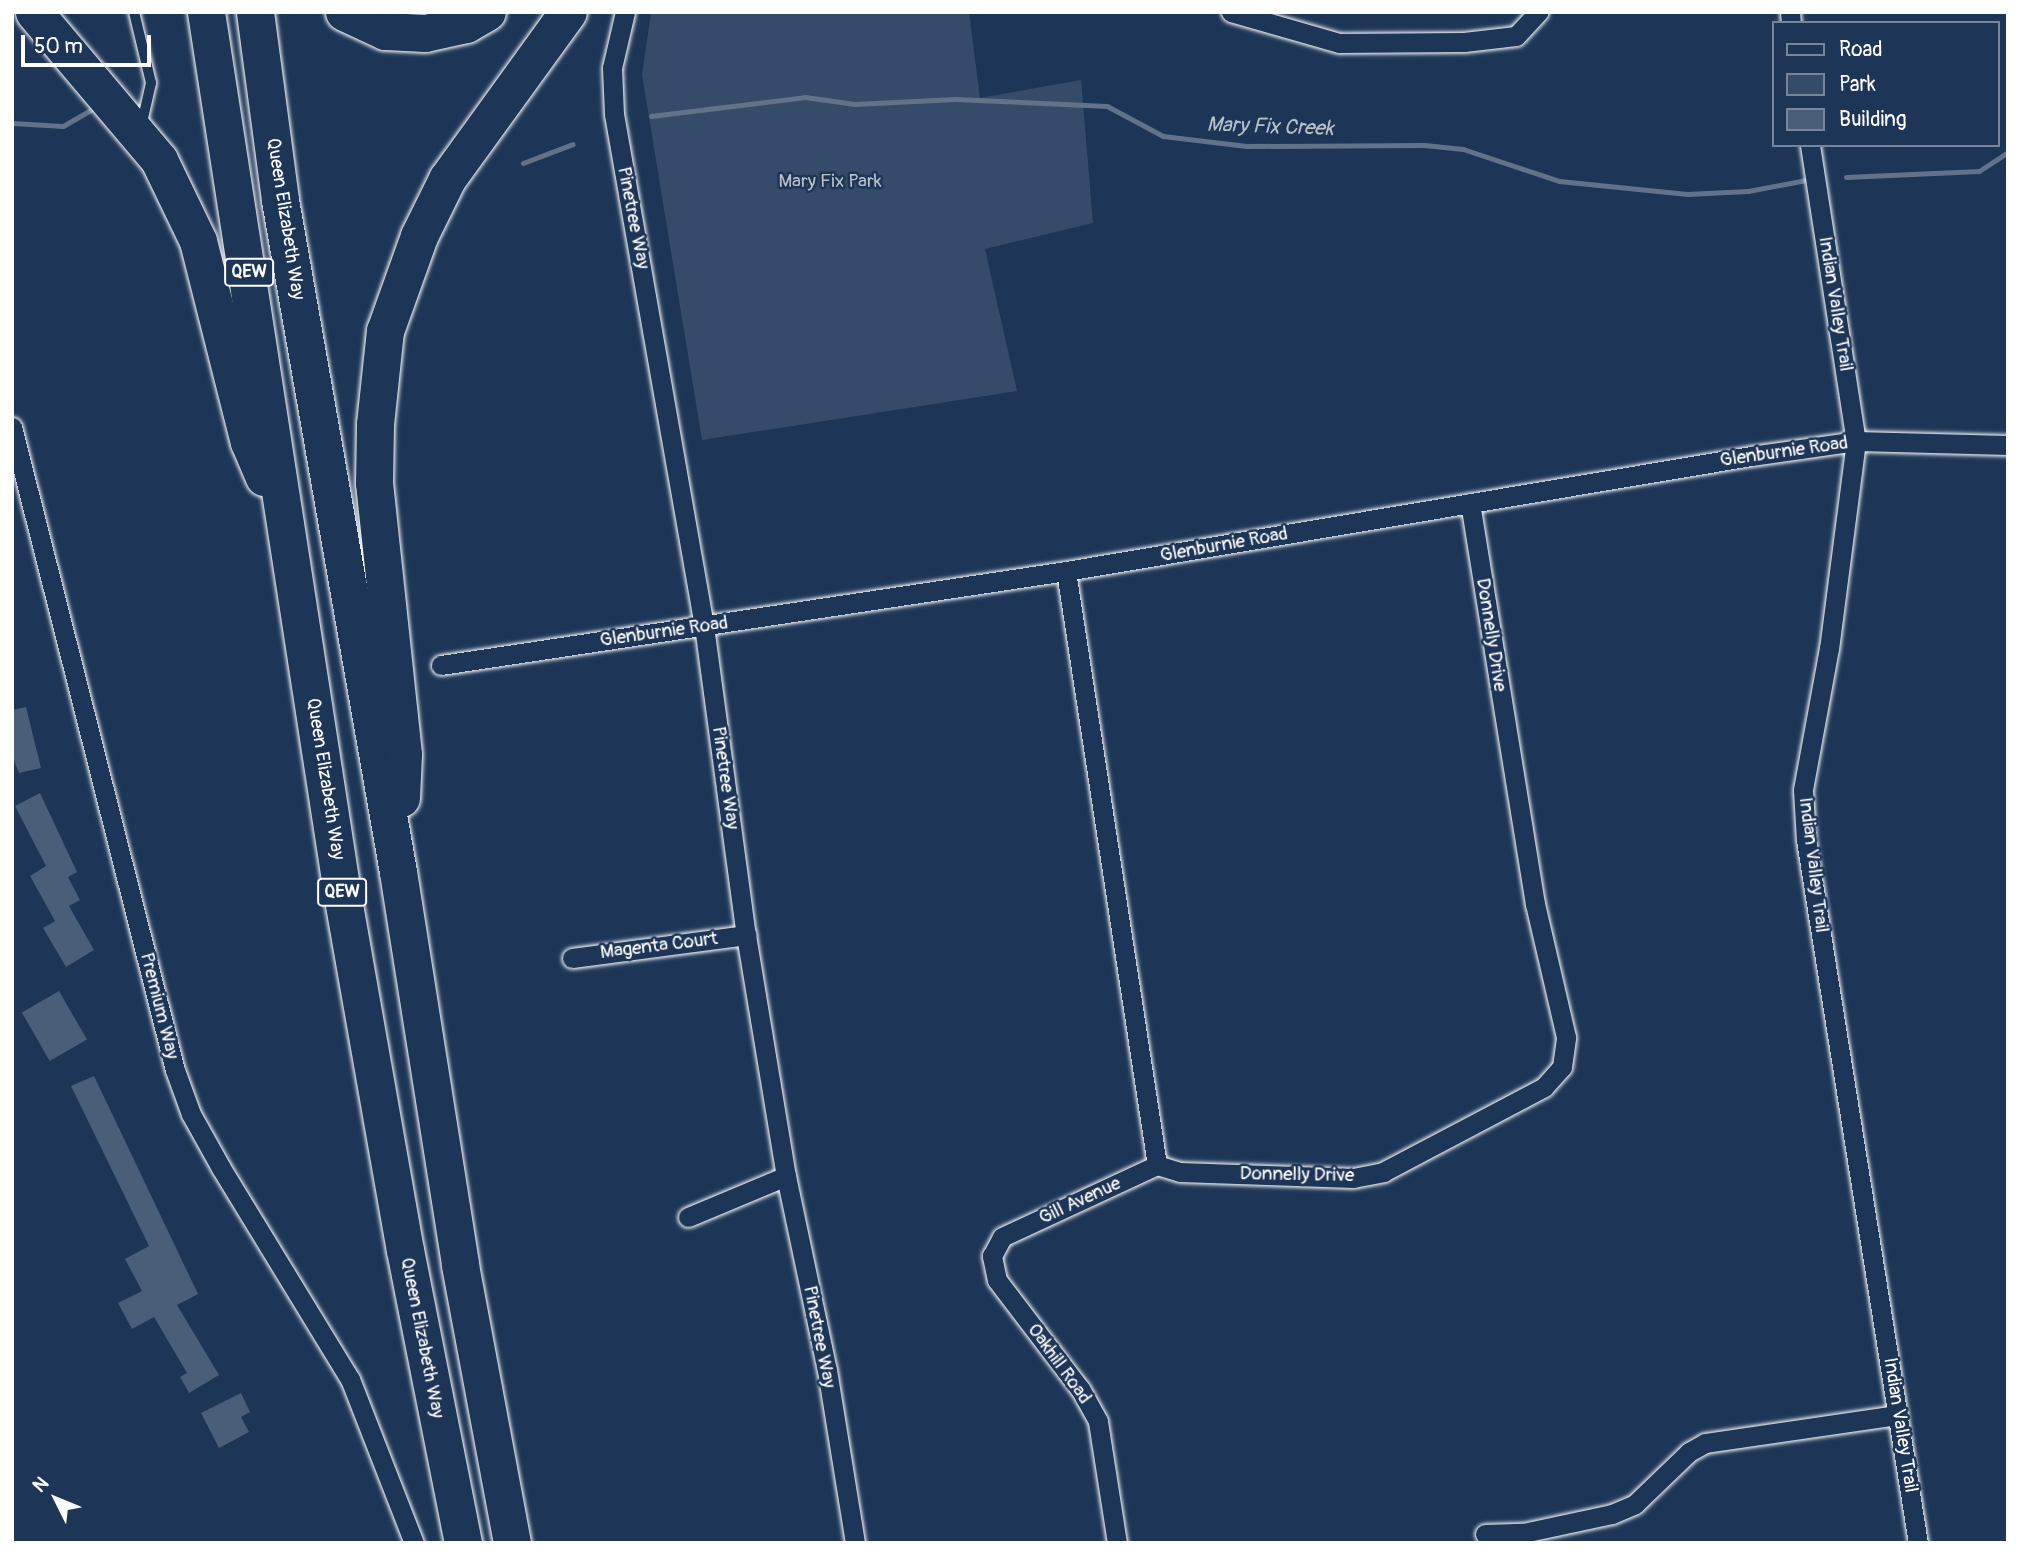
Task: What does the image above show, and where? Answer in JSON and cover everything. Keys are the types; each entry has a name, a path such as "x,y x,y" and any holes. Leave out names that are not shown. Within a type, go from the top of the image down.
{"highway":[{"path":"34,12 140,134 159,160 198,241 249,442 288,533"},
{"name":"Queen Elizabeth Way","path":"206,12 345,912 463,1543"},
{"name":"Queen Elizabeth Way","path":"255,12 282,214 398,872 460,1265 512,1543"},
{"path":"344,12 385,31 425,33 467,24 487,12"},
{"path":"398,872 403,754 374,482 375,424 385,331 419,236 447,179 568,12"}],"street":[{"name":"Pinetree Way","path":"625,12 612,68 614,114 704,626 746,935 786,1177 827,1370 855,1543"},
{"path":"1231,12 1339,43 1464,42 1516,36 1538,12"},
{"name":"Indian Valley Trail","path":"1810,147 1856,441 1829,648 1803,790 1806,840 1918,1543"},
{"name":"Premium Way","path":"12,427 175,1070 191,1114 221,1168 350,1379 410,1541"},
{"name":"Glenburnie Road","path":"441,665 1066,571 1856,441 2008,445"},
{"name":"Donnelly Drive","path":"1157,1165 1180,1172 1340,1178 1383,1172 1544,1087 1562,1067 1566,1037 1535,904 1470,503"},
{"path":"1066,571 1157,1165"},
{"name":"Magenta Court","path":"572,958 746,935"},
{"name":"Gill Avenue","path":"1002,1237 1157,1165"},
{"path":"688,1217 786,1177"},
{"name":"Oakhill Road","path":"1002,1237 992,1256 997,1280 1080,1389 1098,1421 1117,1543"},
{"path":"1485,1534 1523,1533 1612,1514 1634,1504 1689,1452 1705,1443 1898,1415"}],"lane":[{"path":"134,12 151,83 140,134"}],"green space":[{"name":"Mary Fix Park","path":"651,12 969,12 980,98 1081,80 1093,223 985,249 1017,391 702,440 642,75"}],"building":[{"path":"26,707 41,768 19,773 12,756 12,710"},
{"path":"40,793 77,872 68,877 80,900 69,906 94,950 66,967 43,928 55,921 30,876 46,866 15,806"},
{"path":"59,991 87,1039 50,1061 22,1012"},
{"path":"94,1076 198,1294 177,1305 219,1375 189,1393 180,1377 187,1373 154,1317 132,1329 118,1303 142,1291 125,1259 149,1246 71,1086"},
{"path":"241,1393 250,1412 241,1417 249,1432 219,1448 201,1413"}],"waterway":[{"name":"Mary Fix Creek","path":"651,116 805,97 855,104 955,99 1107,106 1163,136 1246,146 1424,145 1463,149 1559,181 1687,194 1748,191 1806,180"},
{"name":"Mary Fix Creek","path":"12,123 63,126 97,106"},
{"name":"Mary Fix Creek","path":"523,163 573,144"},
{"name":"Mary Fix Creek","path":"1846,177 1979,171 2008,152"}]}
